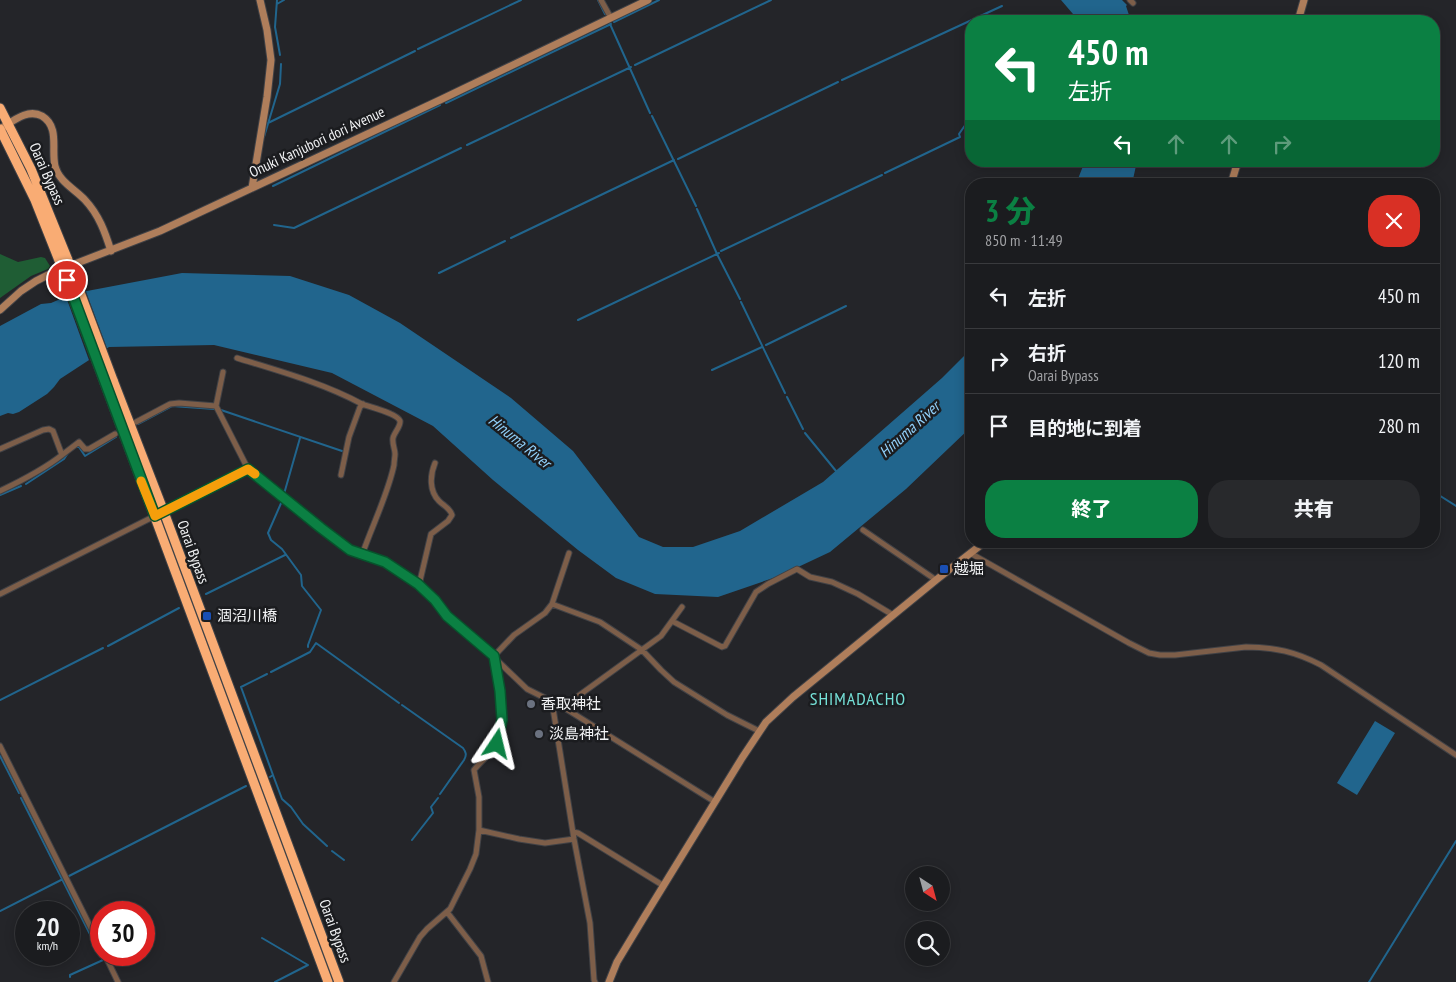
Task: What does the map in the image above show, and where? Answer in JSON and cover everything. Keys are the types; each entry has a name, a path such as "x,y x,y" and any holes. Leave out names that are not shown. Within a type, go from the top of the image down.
{"highway":[{"name":"Oarai Bypass","path":"0,108 39,186 64,262 109,382 161,533 328,982"},
{"name":"Oarai Bypass","path":"0,129 64,262"},
{"name":"Oarai Bypass","path":"109,382 164,512 339,982"}],"main road":[{"path":"252,188 271,60 260,0"},
{"name":"Onuki Kanjubori dori Avenue","path":"0,310 21,291 54,272 160,232 648,0"},
{"path":"1300,15 1304,0"},
{"path":"0,129 22,116 34,114 40,115 50,123 53,134 55,166 65,182 80,194 93,209 104,230 111,251"},
{"path":"609,982 617,962 760,731 782,706 977,548"}],"street":[{"path":"601,0 610,18"},
{"path":"237,358 340,393 379,409 398,418 400,421 393,438 395,454 389,482 362,555"},
{"path":"223,372 216,406 248,469 350,550 385,562 420,585 447,616 494,656 527,689 563,707 715,802"},
{"path":"136,422 170,404 216,406"},
{"path":"341,476 349,437 360,407 363,404"},
{"path":"0,449 27,436 49,429 53,431 62,455"},
{"path":"0,491 54,461 80,442 85,449 89,449 115,434"},
{"path":"420,585 431,534 452,516 448,508 434,495 431,478 435,463"},
{"path":"0,594 248,469"},
{"path":"863,530 936,580"},
{"path":"970,553 1149,653 1175,655 1246,646 1278,648 1306,658 1321,665 1456,755"},
{"path":"494,656 514,635 545,613 552,604 569,554"},
{"path":"672,621 722,647 725,646 756,592 797,569 810,577 832,582 858,594 893,615"},
{"path":"552,604 600,622 642,650 674,682 733,718 760,731"},
{"path":"563,707 661,636 682,608"},
{"path":"394,982 420,937 447,912 476,854 480,797 474,770 497,744 502,720 500,691 494,656"},
{"path":"552,702 590,923 595,982"},
{"path":"0,746 90,926"},
{"path":"479,830 519,839 546,842 574,838"},
{"path":"573,832 578,833 664,886"},
{"path":"447,912 481,956 488,982"},
{"path":"110,966 118,982"}],"green space":[{"path":"0,254 18,262 41,257 45,258 50,266 48,269 31,276 0,298"}],"water":[{"path":"1061,0 1122,0 1127,5 1129,15 1074,15"},
{"path":"1083,167 1136,167 1133,178 1078,178"},
{"name":"Hinuma River","path":"182,273 290,276 349,295 400,323 511,398 573,451 639,537 663,547 693,547 740,531 823,482 942,378 965,355 965,433 906,489 830,552 779,576 718,597 655,594 616,578 578,550 493,480 433,426 332,373 214,345 109,347 60,379 47,394 19,412 0,416 0,326 41,304 51,303 87,291"},
{"path":"1375,721 1395,733 1357,795 1337,783"}],"pier":[{"path":"85,289 108,351 90,363 65,294"}],"waterway":[{"path":"277,0 275,27 280,55"},
{"path":"277,4 284,0"},
{"path":"418,49 521,0"},
{"path":"598,0 605,14"},
{"path":"614,22 659,0"},
{"path":"635,65 771,0"},
{"path":"983,15 1002,6"},
{"path":"842,80 965,23"},
{"path":"610,24 650,113"},
{"path":"446,103 611,24"},
{"path":"268,123 415,51"},
{"path":"264,137 280,84 281,64"},
{"path":"467,145 631,67"},
{"path":"678,159 838,82"},
{"path":"273,186 440,105"},
{"path":"652,116 696,206"},
{"path":"885,173 960,137 959,134 965,125"},
{"path":"274,225 294,228 461,148"},
{"path":"511,238 674,160"},
{"path":"721,251 882,175"},
{"path":"697,209 740,299"},
{"path":"439,273 505,241"},
{"path":"578,320 719,253"},
{"path":"741,302 785,393"},
{"path":"766,345 846,306"},
{"path":"712,370 762,347"},
{"path":"787,397 803,429"},
{"path":"138,424 172,406 214,409"},
{"path":"221,410 342,451"},
{"path":"805,433 836,471"},
{"path":"76,447 79,447 85,456 116,437"},
{"path":"284,494 300,438"},
{"path":"26,484 64,459 68,453"},
{"path":"0,495 21,486"},
{"path":"1440,496 1456,506"},
{"path":"282,501 268,533 271,540 282,549 301,575 302,586 321,610 308,647"},
{"path":"206,594 285,555"},
{"path":"108,646 179,608"},
{"path":"271,672 310,652 316,643 399,703"},
{"path":"0,700 103,648"},
{"path":"267,674 241,687 273,775"},
{"path":"402,705 465,751 464,760 440,794"},
{"path":"0,756 19,793"},
{"path":"270,777 273,775 282,799 291,807 303,824 327,846"},
{"path":"69,876 246,786"},
{"path":"21,798 103,960 70,975 70,977"},
{"path":"412,840 433,813 431,807 438,798"},
{"path":"1369,982 1456,841"},
{"path":"332,851 344,860"},
{"path":"0,911 63,879"},
{"path":"262,938 308,965 275,982"}],"slow traffic":[{"path":"141,481 155,516 248,469 255,474"}],"place":[{"name":"越堀","path":"944,569"},
{"name":"涸沼川橋","path":"207,616"},
{"name":"香取神社","path":"531,704"},
{"name":"淡島神社","path":"539,734"}],"district":[{"name":"SHIMADACHO","path":"858,699"}],"route":[{"path":"67,280 155,516 248,469 350,550 385,562 418,584 435,600 447,616 494,656 498,674 502,720 497,744"}]}
